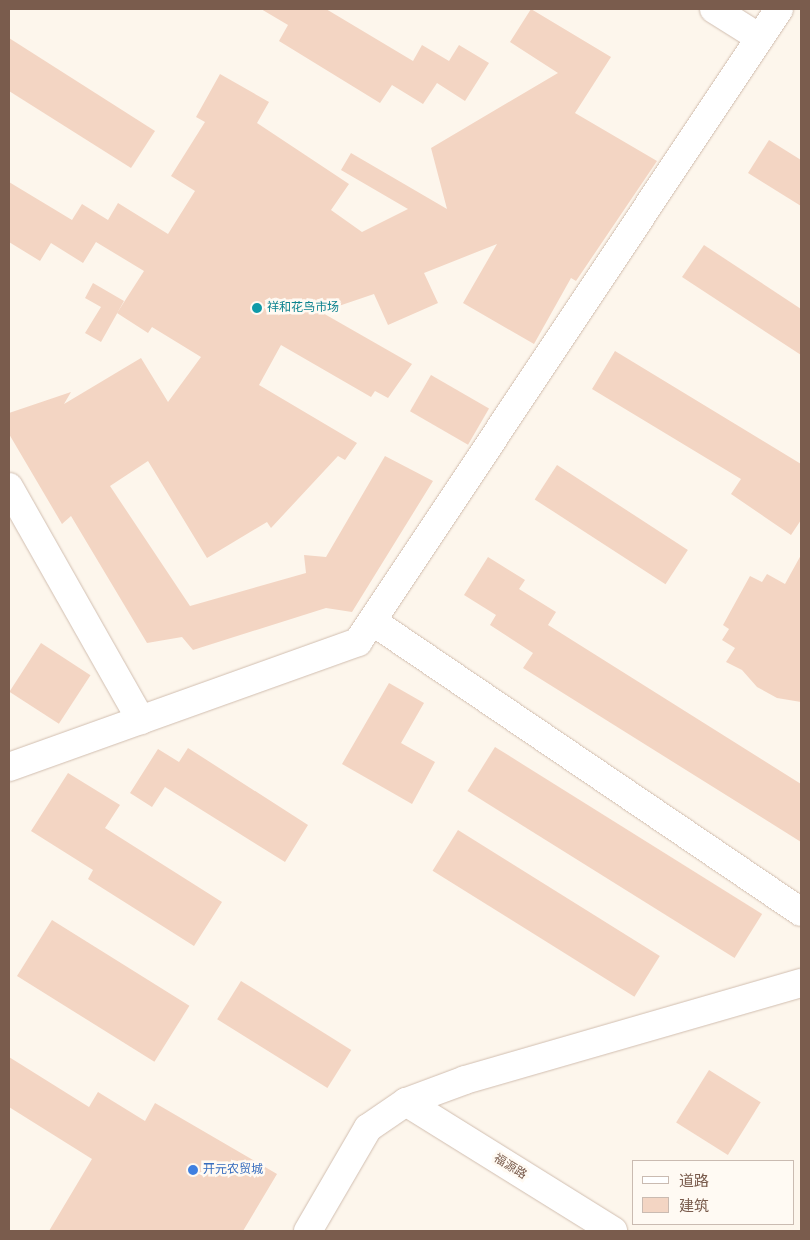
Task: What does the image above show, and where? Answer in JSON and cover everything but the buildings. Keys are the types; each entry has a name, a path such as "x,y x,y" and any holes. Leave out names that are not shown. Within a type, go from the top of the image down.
{"street":[{"path":"714,9 760,38"},
{"path":"9,767 358,642 779,9"},
{"path":"9,487 141,720"},
{"path":"372,621 801,912"},
{"path":"308,1231 368,1128 406,1102 465,1080 801,983"},
{"name":"福源路","path":"406,1102 613,1231"}],"place":[{"name":"祥和花鸟市场","path":"257,308"},
{"name":"开元农贸城","path":"193,1170"}]}
